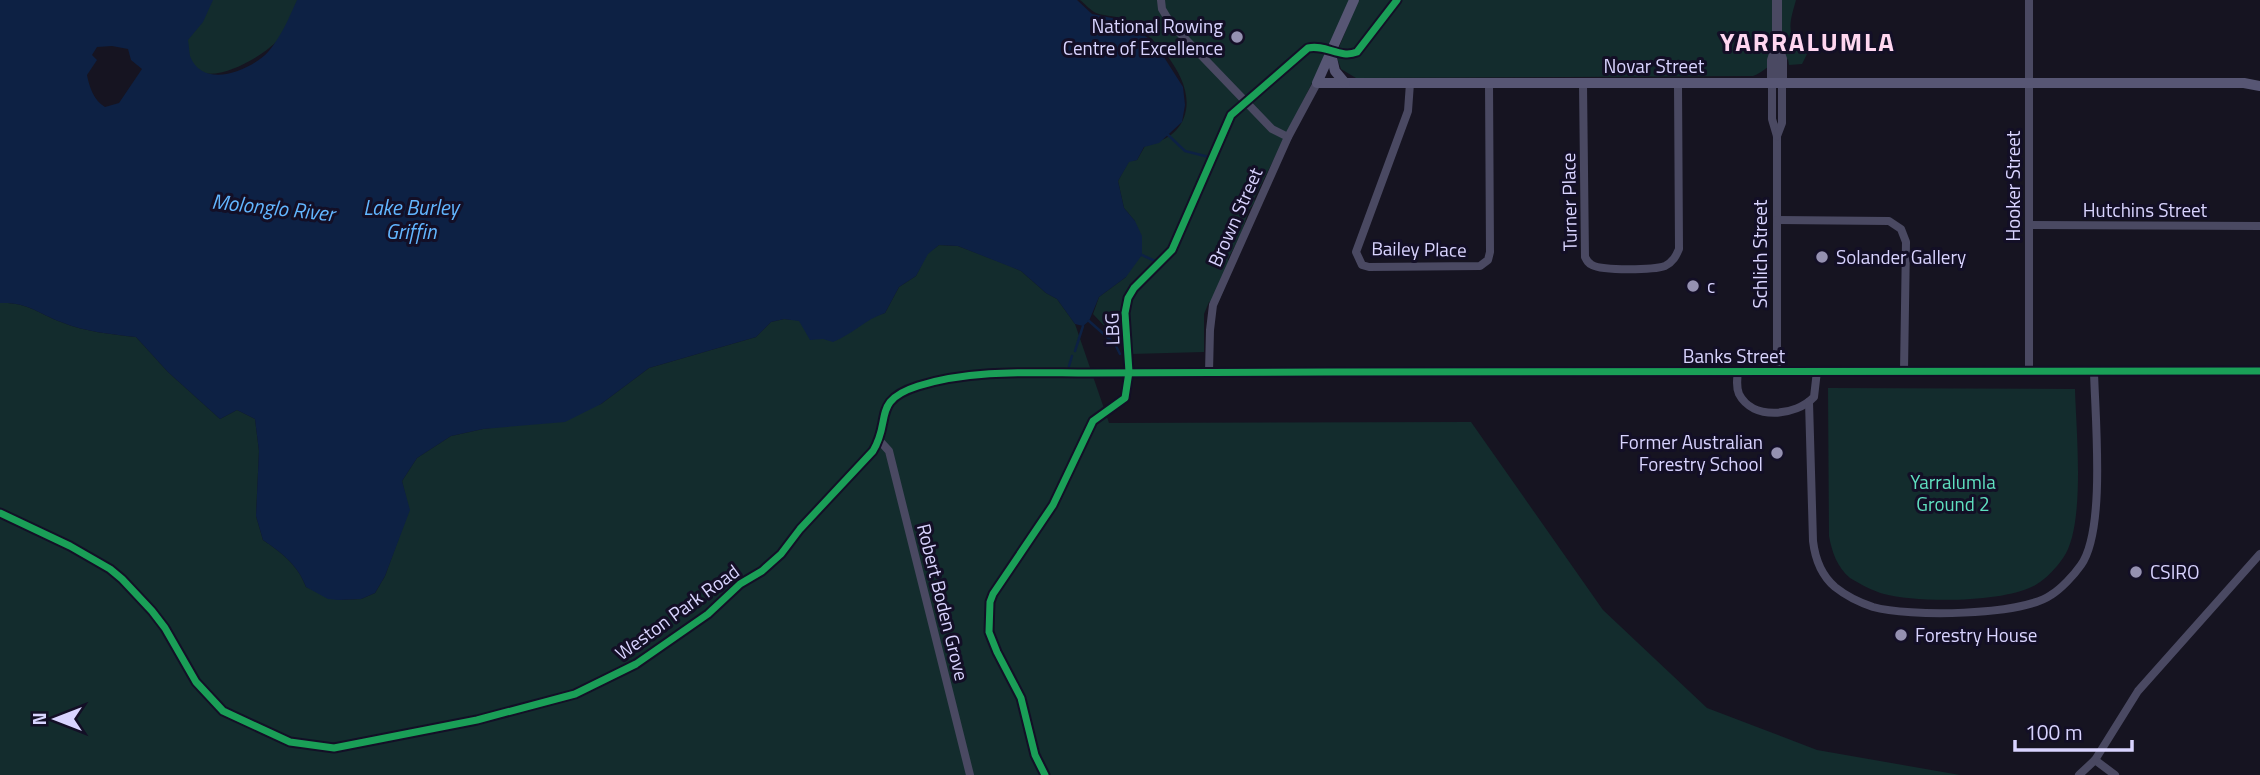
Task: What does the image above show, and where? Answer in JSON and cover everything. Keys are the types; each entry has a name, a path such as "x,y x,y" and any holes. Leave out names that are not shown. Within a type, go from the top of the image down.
{"main road":[{"path":"1317,83 1354,0"},
{"path":"1331,54 1335,71 1345,83"},
{"name":"Novar Street","path":"1317,83 2029,84 2244,83 2260,80"},
{"name":"Novar Street","path":"2244,83 2260,86"}],"street":[{"path":"1161,0 1162,9 1182,36 1272,129 1288,137"},
{"name":"Schlich Street","path":"1777,0 1777,44 1782,59 1777,84 1782,122 1777,136 1777,371"},
{"name":"Hooker Street","path":"2029,0 2029,371"},
{"name":"Brown Street","path":"1209,372 1213,305 1288,137 1317,83"},
{"name":"Bailey Place","path":"1410,83 1408,111 1356,252 1362,265 1369,267 1480,267 1488,260 1489,83"},
{"name":"Turner Place","path":"1583,84 1585,257 1591,265 1600,267 1651,268 1665,265 1674,259 1679,249 1678,84"},
{"path":"1777,220 1889,220 1901,229 1906,242 1904,371"},
{"name":"Hutchins Street","path":"2029,225 2260,226"},
{"path":"1738,371 1740,394 1748,405 1780,413 1800,408 1809,402 1816,389 1817,371"},
{"path":"1809,402 1813,541 1815,559 1826,578 1836,587 1873,607 1894,611 2000,611 2028,605 2051,596 2082,565 2091,544 2096,519 2094,371"},
{"name":"Banks Street","path":"1209,372 2260,371"},
{"name":"Weston Park Road","path":"0,513 70,546 122,579 152,611 196,682 223,711 290,742 345,747 477,720 575,694 636,664 708,614 740,584 762,571 781,554 800,529 861,466 879,440 883,414 892,398 915,387 945,380 1008,373 1209,372"},
{"name":"Robert Boden Grove","path":"879,440 889,451 970,775"},
{"path":"2079,775 2095,760 2138,691 2260,554"},
{"path":"2095,760 2115,775"}],"green space":[{"path":"209,0 306,0 281,37 263,53 236,67 209,74 198,71 189,64 182,43"},
{"path":"1080,0 1350,0 1249,210 1241,234 1228,259 1232,270 1219,301 1209,302 1204,314 1204,352 1131,354 1093,314 1099,297 1126,277 1135,221 1124,208 1118,181 1129,161 1137,160 1145,146 1166,138 1177,130 1184,118 1186,97 1177,71 1160,47 1124,19 1096,13"},
{"path":"1358,0 1796,0 1792,16 1792,35 1807,54 1802,64 1789,65 1788,59 1779,67 1776,61 1753,76 1356,78 1341,69 1336,55"},
{"path":"939,245 958,246 1021,271 1057,299 1075,324 1109,423 1471,422 1603,610 1707,708 1817,750 1960,775 0,775 0,303 25,306 80,328 136,337 168,372 220,419 237,410 255,419 259,451 256,516 263,540 289,560 306,587 338,600 361,599 375,593 385,576 409,510 402,481 417,458 451,436 522,424 601,404 649,368 756,337 771,322 784,319 859,326 869,318 885,313 899,287 916,276 927,254"},
{"name":"Yarralumla Ground 2","path":"1828,388 2075,389 2077,501 2070,543 2061,561 2048,576 2023,590 1962,600 1899,597 1875,591 1850,578 1836,559 1829,536"}],"water":[{"name":"Lake Burley Griffin","path":"0,0 213,0 203,22 188,40 190,56 196,66 216,75 239,71 268,52 281,34 297,0 1077,0 1092,14 1122,20 1155,43 1183,87 1185,105 1182,122 1159,143 1144,147 1137,160 1129,162 1118,181 1124,208 1135,221 1142,236 1142,255 1126,277 1099,297 1089,321 1083,326 1075,324 1057,299 1021,271 958,246 939,245 928,254 916,276 899,287 885,313 833,342 823,339 810,340 799,321 784,319 771,322 756,337 649,368 601,404 565,422 483,429 451,436 417,458 402,481 410,510 385,576 375,593 361,599 328,599 306,587 289,560 263,540 256,516 259,451 255,419 237,410 220,419 168,372 136,337 80,328 25,306 0,303","holes":["97,47 128,49 131,60 142,69 119,103 105,107 95,97 88,79 87,75 97,60 92,55"]}],"waterway":[{"path":"1220,145 1228,124"},
{"path":"1166,133 1185,151 1209,157"},
{"path":"1142,255 1155,261"},
{"path":"1089,321 1115,344 1120,354"},
{"path":"1075,351 1083,326"},
{"path":"1069,366 1072,356"}],"cycle path":[{"name":"LBG","path":"1045,775 1035,755 1021,698 989,632 990,602 993,594 1053,505 1093,421 1125,398 1129,372 1125,313 1128,298 1134,288 1172,250 1231,115 1308,48 1315,47 1345,54 1357,52 1397,0"},
{"path":"0,513 70,546 122,579 152,611 196,682 223,711 290,742 334,748 477,720 575,694 636,664 708,614 740,584 762,571 781,554 800,529 873,451 888,405 894,398 918,386 939,381 982,374 1025,373 2260,371"}],"place":[{"name":"National Rowing Centre of Excellence","path":"1237,37"},
{"name":"Solander Gallery","path":"1822,257"},
{"name":"c","path":"1693,286"},
{"name":"Former Australian Forestry School","path":"1777,453"},
{"name":"CSIRO","path":"2136,572"},
{"name":"Forestry House","path":"1901,635"}],"district":[{"name":"YARRALUMLA","path":"1808,42"}],"water label":[{"name":"Molonglo River","path":"273,208"}]}
